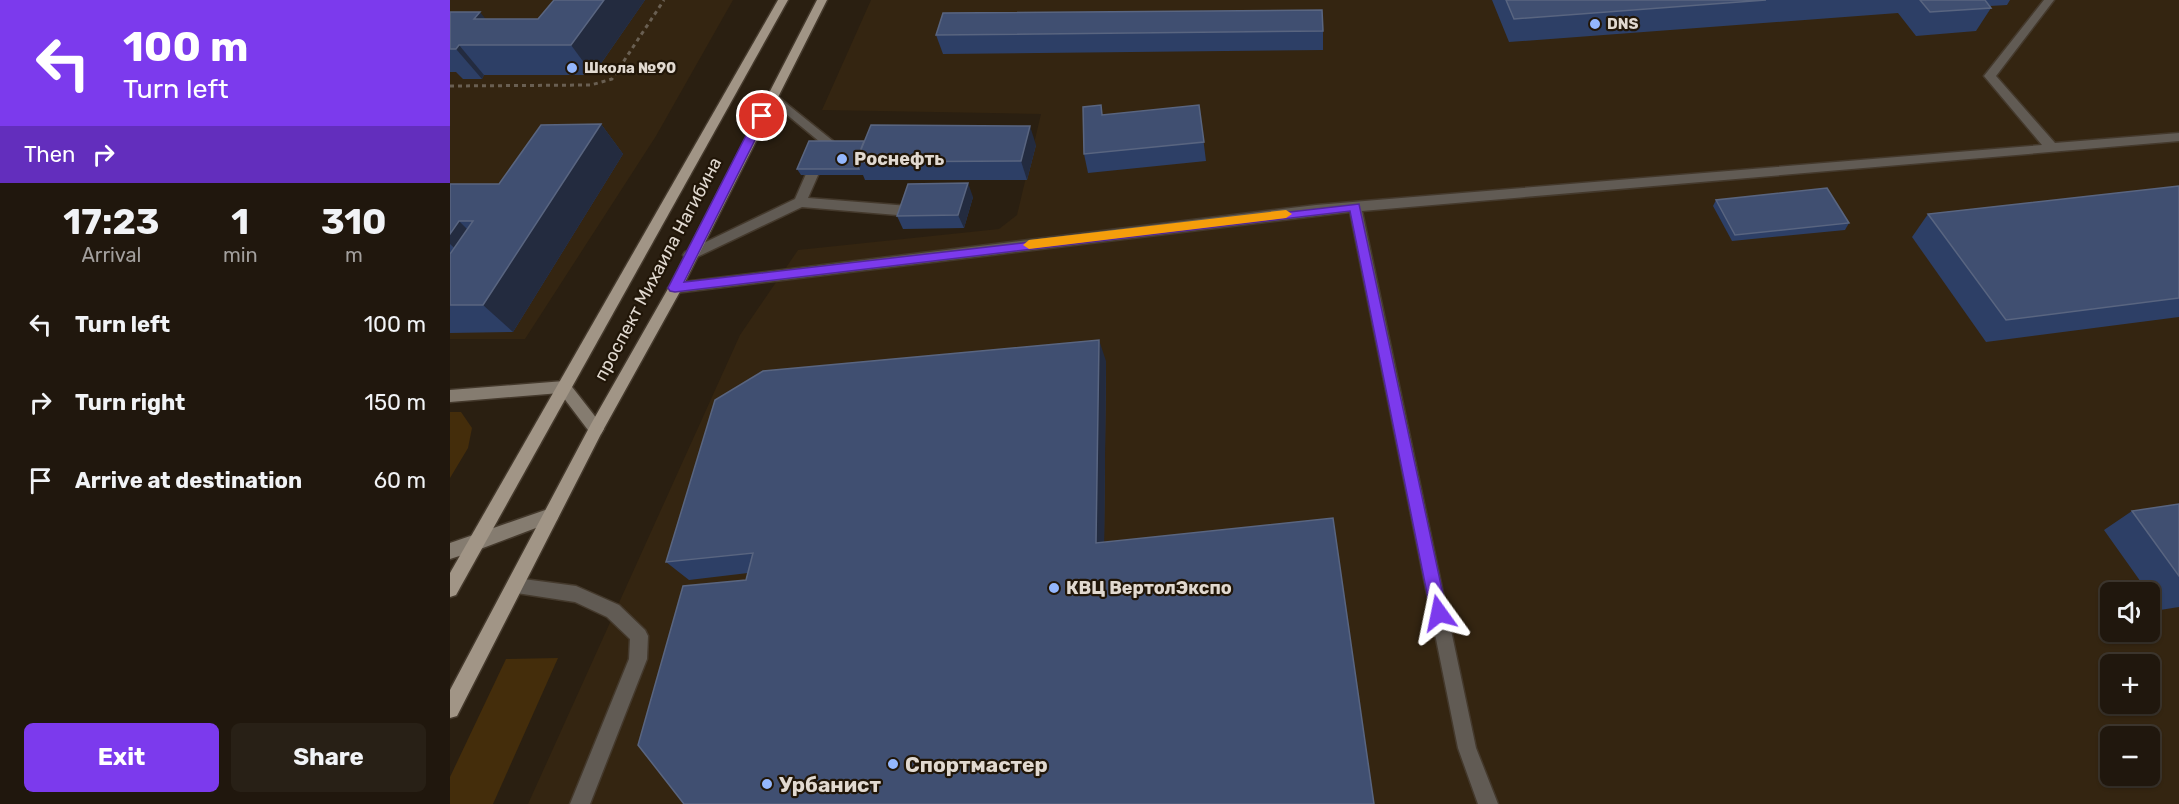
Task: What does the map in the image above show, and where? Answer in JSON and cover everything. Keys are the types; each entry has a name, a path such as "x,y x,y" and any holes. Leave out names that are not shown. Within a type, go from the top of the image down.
{"main road":[{"name":"проспект Михаила Нагибина","path":"450,589 783,0"},
{"name":"проспект Михаила Нагибина","path":"450,709 596,429 675,288 822,0"},
{"path":"450,396 564,387 596,429"},
{"path":"450,551 551,515"}],"lane":[{"path":"2049,0 1990,76 2052,148"},
{"path":"772,96 827,141 800,202"},
{"path":"675,288 1355,207 2179,137"},
{"path":"690,255 800,202 909,211"},
{"path":"1355,207 1467,748 1488,804"},
{"path":"516,586 576,594 613,611 639,636 638,659 580,804"}],"path":[{"path":"450,86 591,85 612,79 664,0"}],"shaded area":[{"path":"450,0 733,0 656,136 525,339 450,339"},
{"path":"871,0 2179,0 2179,804 528,804 740,335 798,250 999,229 1017,215 1041,114 822,110"},
{"path":"450,412 461,412 472,428 468,448 450,478"},
{"path":"558,658 493,804 450,804 450,777 506,659"}],"building":[{"path":"554,0 604,0 571,45 459,45 456,49 450,49 450,12 480,12 474,19 538,19"},
{"path":"1506,0 1766,0 1514,19"},
{"path":"1920,0 1985,0 1991,8 1930,12"},
{"path":"1322,10 1323,31 936,35 943,13"},
{"path":"1101,105 1102,115 1199,105 1204,142 1084,154 1083,107"},
{"path":"601,124 483,305 450,305 450,254 473,221 459,221 450,234 450,184 499,184 541,125"},
{"path":"871,125 1030,126 1021,161 856,162"},
{"path":"809,141 864,141 856,162 859,169 797,169"},
{"path":"968,183 958,215 897,216 908,184"},
{"path":"2179,186 2179,298 2006,320 1928,214"},
{"path":"1827,188 1849,223 1735,235 1716,200"},
{"name":"КВЦ ВертолЭкспо","path":"1099,340 1096,543 1333,518 1374,804 684,804 638,745 683,586 746,580 753,553 666,562 715,400 763,371"},
{"path":"2179,504 2179,576 2132,511"}],"slow traffic":[{"path":"1029,245 1286,214"}],"place":[{"name":"DNS","path":"1595,24"},
{"name":"Школа №90","path":"572,68"},
{"name":"Роснефть","path":"842,159"},
{"name":"КВЦ ВертолЭкспо","path":"1054,588"},
{"name":"Спортмастер","path":"893,764"},
{"name":"Урбанист","path":"767,784"}],"route":[{"path":"762,116 675,288 1355,207 1439,613"}]}
